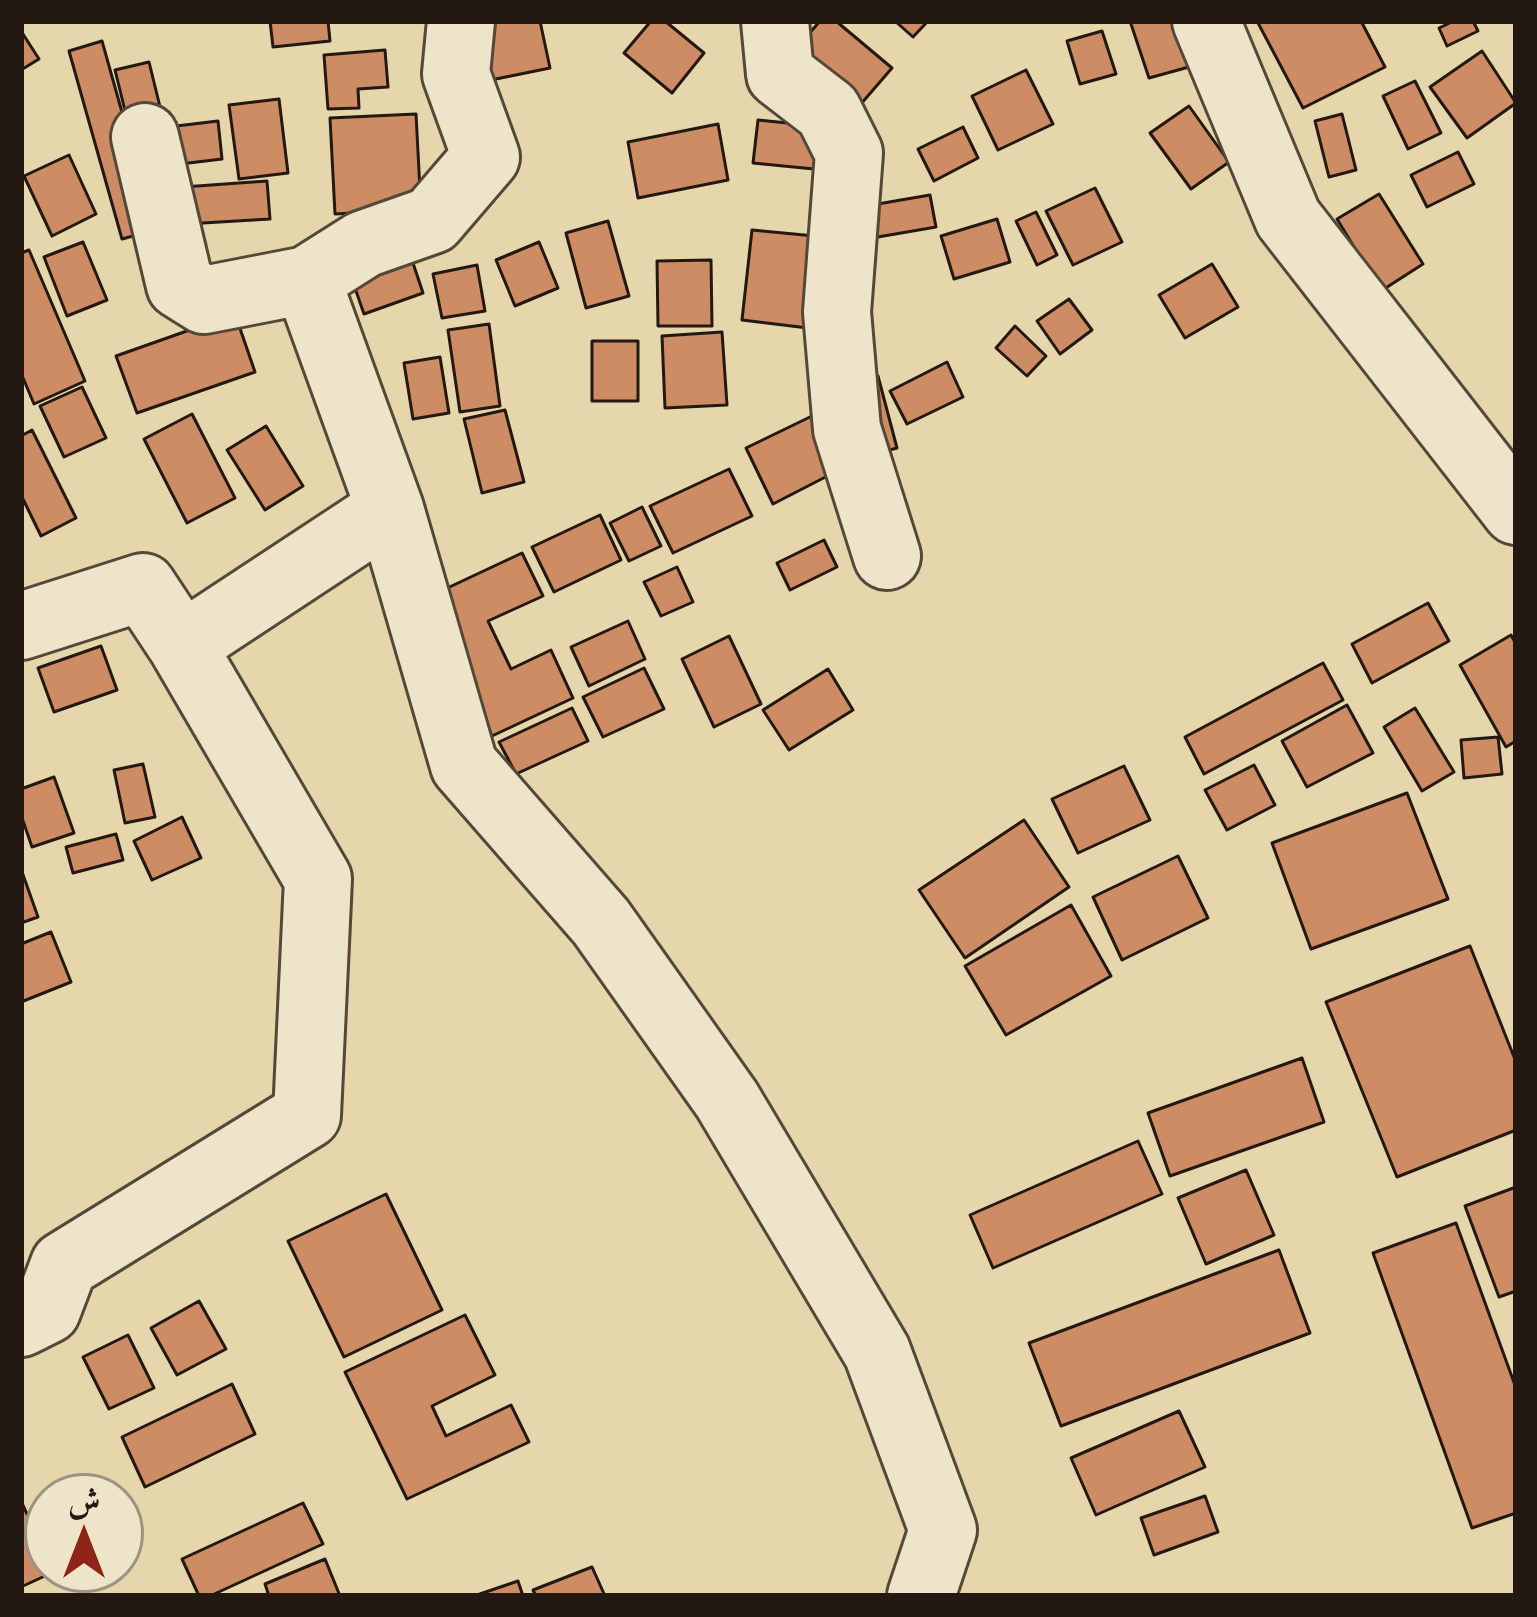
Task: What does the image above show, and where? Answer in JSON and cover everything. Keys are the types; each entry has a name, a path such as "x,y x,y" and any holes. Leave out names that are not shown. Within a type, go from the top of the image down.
{"street":[{"path":"146,137 180,285 204,300 307,280 364,244 432,220 487,157 456,74 461,21"},
{"path":"775,21 780,74 828,111 849,154 837,312 848,429 887,556"},
{"path":"1206,21 1288,218 1516,511"},
{"path":"307,280 389,508 464,765 601,922 727,1100 877,1352 943,1530 921,1596"},
{"path":"182,646 389,508"},
{"path":"21,626 143,587 318,879 307,1115 64,1265 47,1310 21,1323"}],"building":[{"path":"270,21 328,21 330,41 273,47"},
{"path":"540,21 550,68 491,80 481,26"},
{"path":"651,21 665,21 704,53 672,93 624,53"},
{"path":"820,21 836,21 892,68 854,112 789,57"},
{"path":"895,21 928,21 913,37"},
{"path":"1130,21 1174,21 1189,67 1149,78"},
{"path":"1257,21 1361,21 1385,67 1303,108"},
{"path":"1454,21 1473,21 1478,31 1447,46 1439,28"},
{"path":"21,31 39,59 21,70"},
{"path":"1102,31 1116,74 1080,84 1067,41"},
{"path":"102,41 155,230 122,239 69,51"},
{"path":"385,50 388,87 358,89 359,108 328,109 324,55"},
{"path":"1482,51 1516,103 1467,138 1430,87"},
{"path":"149,62 164,123 130,131 115,70"},
{"path":"1026,70 1053,124 998,150 972,96"},
{"path":"1415,81 1441,133 1408,149 1383,96"},
{"path":"279,99 288,173 239,179 229,105"},
{"path":"1189,106 1229,162 1191,189 1150,133"},
{"path":"416,114 421,209 335,214 330,118"},
{"path":"1342,114 1356,170 1329,177 1315,121"},
{"path":"758,120 817,126 814,169 753,163"},
{"path":"218,121 222,159 172,165 168,127"},
{"path":"718,124 728,180 638,198 628,142"},
{"path":"963,127 978,158 934,181 918,149"},
{"path":"1458,152 1474,184 1427,207 1411,175"},
{"path":"69,155 96,214 52,236 24,176"},
{"path":"267,181 270,219 186,224 183,187"},
{"path":"1095,188 1122,242 1073,265 1046,211"},
{"path":"1379,194 1423,264 1381,291 1337,219"},
{"path":"930,195 936,227 872,238 866,206"},
{"path":"1036,212 1057,255 1037,265 1016,221"},
{"path":"997,219 1010,262 954,279 941,236"},
{"path":"608,221 629,296 586,308 566,233"},
{"path":"752,230 825,237 816,329 742,320"},
{"path":"83,242 107,300 67,316 44,257"},
{"path":"539,242 558,288 515,306 496,260"},
{"path":"407,245 423,293 364,314 347,265"},
{"path":"29,250 85,381 34,404 21,373 21,253"},
{"path":"711,260 712,326 658,326 657,261"},
{"path":"1212,264 1238,307 1185,338 1159,295"},
{"path":"477,265 485,311 442,318 433,274"},
{"path":"1069,299 1092,330 1060,354 1037,321"},
{"path":"235,314 255,372 137,413 116,356"},
{"path":"489,324 500,406 460,412 448,330"},
{"path":"1015,326 1046,356 1027,376 996,348"},
{"path":"722,332 727,405 665,408 662,336"},
{"path":"592,341 638,341 638,401 592,401"},
{"path":"440,357 449,413 413,419 404,363"},
{"path":"947,362 963,397 907,424 890,391"},
{"path":"878,376 897,448 874,454 857,381"},
{"path":"82,387 106,438 64,457 40,406"},
{"path":"505,410 524,482 482,493 464,419"},
{"path":"192,414 235,498 187,523 144,439"},
{"path":"812,416 839,470 773,504 746,448"},
{"path":"266,426 303,486 265,510 227,450"},
{"path":"32,430 76,518 41,536 21,495 21,436"},
{"path":"729,469 752,516 673,553 650,506"},
{"path":"642,507 661,546 629,561 610,523"},
{"path":"600,515 621,560 554,592 532,547"},
{"path":"824,540 837,567 790,590 777,563"},
{"path":"522,553 543,596 488,621 511,669 551,650 573,698 492,736 426,598"},
{"path":"677,567 693,602 661,616 644,582"},
{"path":"1428,603 1449,641 1372,683 1352,644"},
{"path":"628,621 645,659 589,686 571,647"},
{"path":"1511,635 1516,644 1516,741 1506,747 1460,665"},
{"path":"729,636 761,704 714,727 682,659"},
{"path":"101,646 117,690 54,712 38,668"},
{"path":"1323,663 1343,700 1204,774 1185,737"},
{"path":"644,668 664,709 603,737 583,697"},
{"path":"828,669 853,710 789,750 763,710"},
{"path":"1347,705 1373,753 1307,787 1282,741"},
{"path":"572,708 588,741 516,774 499,742"},
{"path":"1415,708 1454,772 1422,791 1384,727"},
{"path":"1498,737 1502,774 1464,778 1461,740"},
{"path":"143,764 155,817 125,823 114,770"},
{"path":"1254,765 1275,805 1227,830 1205,790"},
{"path":"1124,766 1150,820 1078,853 1052,799"},
{"path":"54,777 74,833 32,847 21,815 21,789"},
{"path":"1407,793 1448,899 1311,949 1272,843"},
{"path":"182,817 201,858 152,880 134,841"},
{"path":"1024,820 1069,887 965,958 919,890"},
{"path":"116,834 123,860 73,873 66,847"},
{"path":"1178,856 1208,918 1122,960 1093,897"},
{"path":"21,869 38,917 21,923"},
{"path":"1071,905 1111,976 1006,1035 965,966"},
{"path":"51,932 71,982 21,1002 21,944"},
{"path":"1470,946 1516,1062 1516,1130 1397,1177 1326,1002"},
{"path":"1302,1058 1324,1122 1170,1176 1148,1113"},
{"path":"1138,1141 1162,1194 993,1268 970,1215"},
{"path":"1246,1170 1274,1235 1206,1264 1178,1198"},
{"path":"1516,1187 1516,1291 1499,1297 1465,1206"},
{"path":"386,1194 442,1310 344,1357 288,1241"},
{"path":"1456,1223 1516,1388 1516,1513 1472,1528 1373,1253"},
{"path":"1279,1250 1310,1333 1061,1426 1029,1343"},
{"path":"199,1301 226,1349 177,1375 151,1328"},
{"path":"465,1315 495,1375 432,1406 446,1436 511,1405 529,1442 407,1499 345,1372"},
{"path":"128,1335 154,1388 109,1409 83,1357"},
{"path":"232,1384 255,1434 145,1487 144,1473 139,1473 122,1437"},
{"path":"1179,1411 1205,1467 1096,1515 1071,1458"},
{"path":"1205,1496 1218,1532 1154,1555 1141,1518"},
{"path":"21,1501 24,1586 21,1587"},
{"path":"303,1503 323,1544 210,1596 199,1596 182,1559"},
{"path":"325,1559 340,1596 269,1596 265,1584"},
{"path":"592,1567 605,1596 536,1596 533,1590"},
{"path":"518,1581 523,1596 474,1596"}]}
